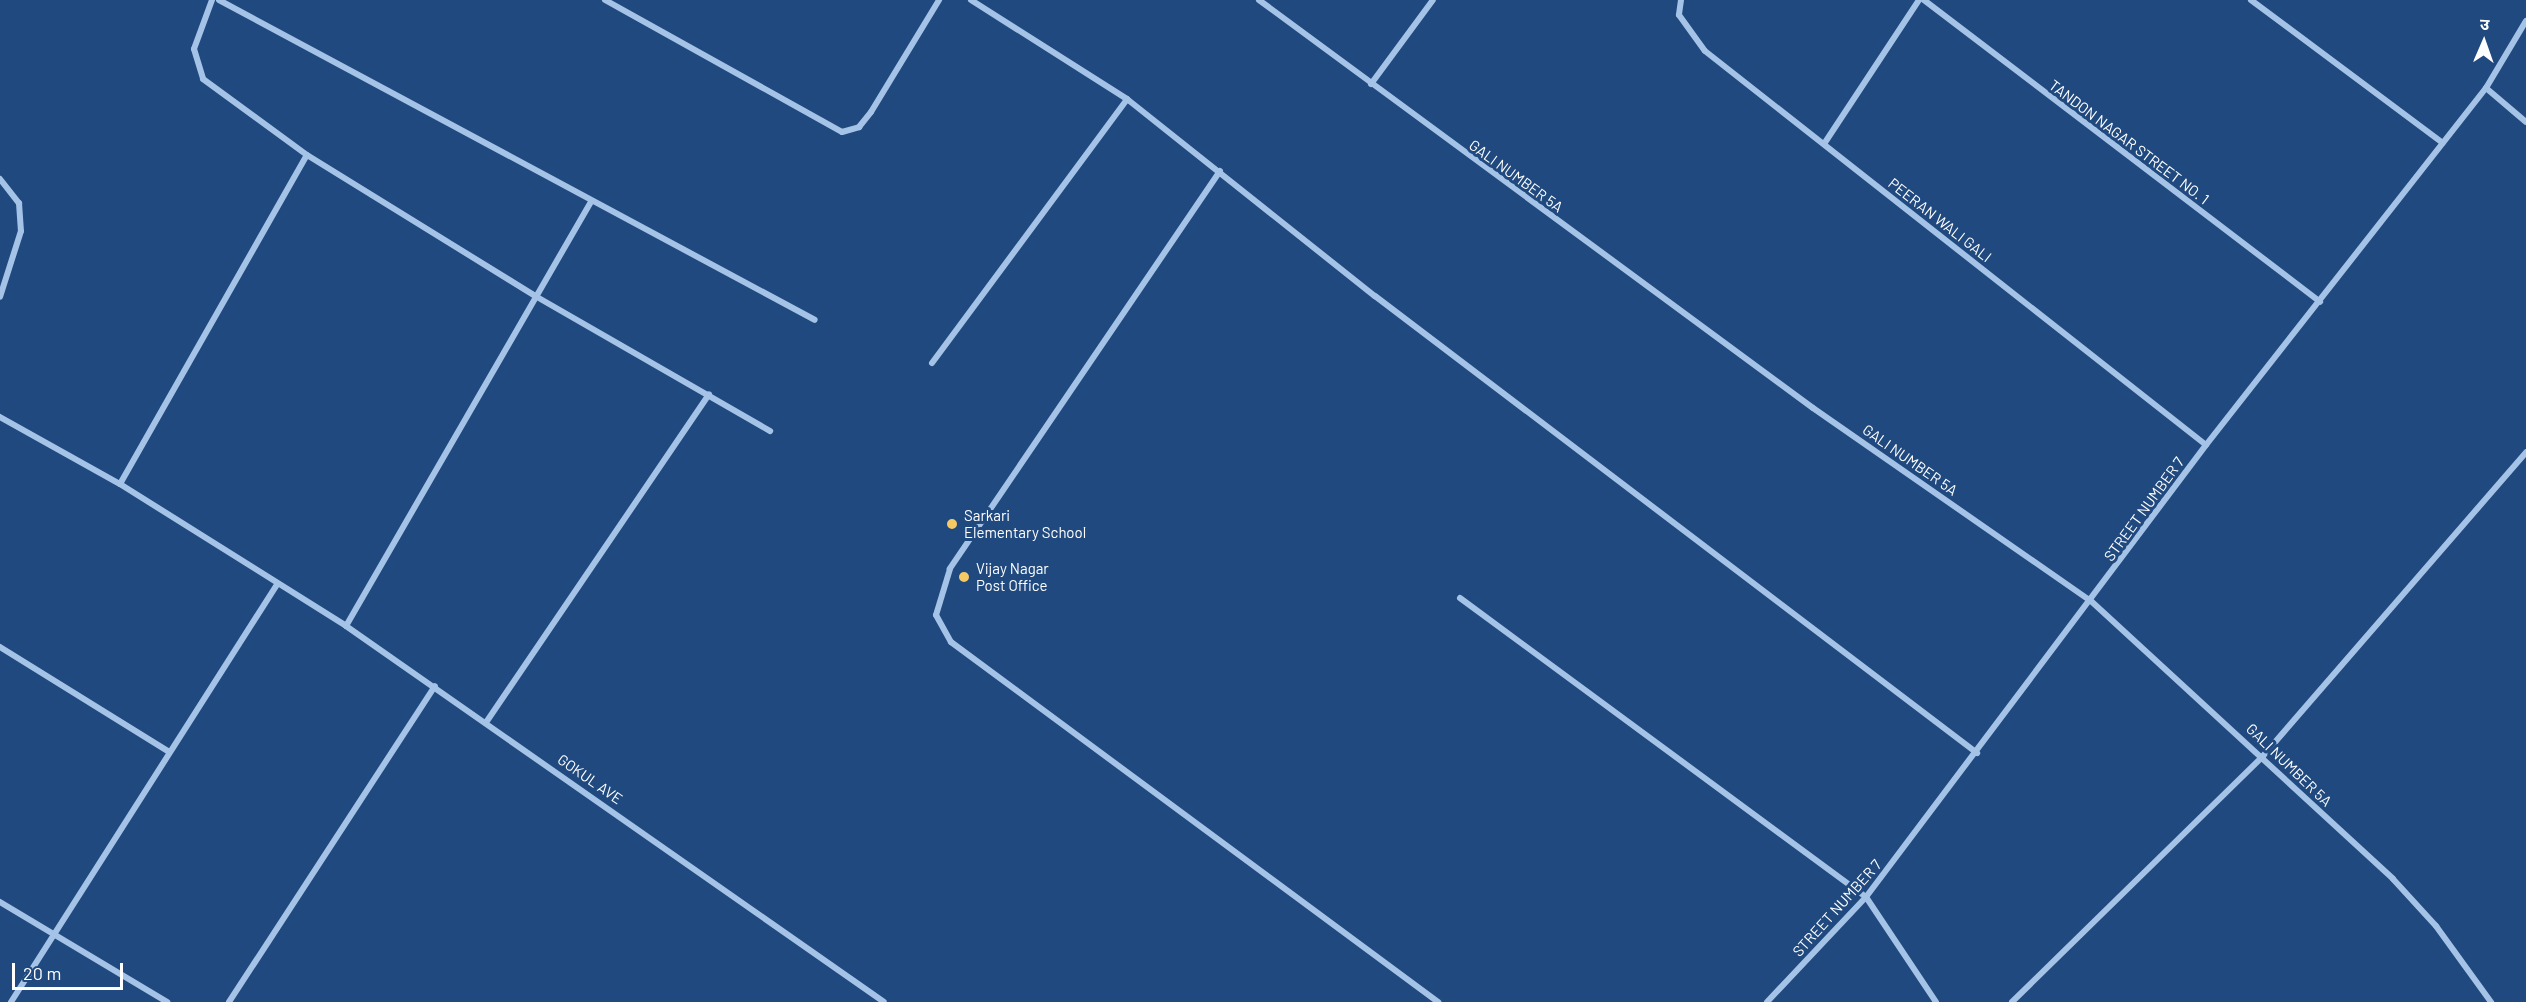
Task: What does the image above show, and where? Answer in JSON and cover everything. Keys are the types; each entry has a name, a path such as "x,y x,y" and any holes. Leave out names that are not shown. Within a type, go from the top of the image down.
{"street":[{"path":"212,0 194,49 194,64 203,79 307,155 537,297 770,431"},
{"path":"219,0 591,202 815,320"},
{"path":"605,0 842,132 860,127 939,0"},
{"path":"971,0 1127,99 1375,296 1977,753"},
{"name":"GALI NUMBER 5A","path":"1259,0 1813,408 2091,601 2264,756 2393,879 2491,1002"},
{"path":"1371,84 1433,0"},
{"name":"PEERAN WALI GALI","path":"1681,0 1679,15 1705,51 2206,445"},
{"path":"1824,144 1922,0"},
{"name":"TANDON NAGAR STREET NO. 1","path":"1922,0 2320,302"},
{"path":"2251,0 2443,143"},
{"name":"STREET NUMBER 7","path":"1767,1002 1866,897 1977,753 2206,445 2486,88 2526,21"},
{"path":"2486,88 2526,122"},
{"path":"932,363 1127,99"},
{"path":"120,484 307,155"},
{"path":"1220,171 950,569 936,615 951,642 1438,1002"},
{"path":"0,179 19,203 21,231 0,297"},
{"path":"346,626 591,202"},
{"path":"487,721 708,394"},
{"name":"GOKUL AVE","path":"0,417 120,484 277,585 346,626 487,721 884,1002"},
{"path":"2013,1002 2264,756 2526,452"},
{"path":"11,1002 53,931 277,585"},
{"path":"1460,598 1866,897 1936,1002"},
{"path":"0,647 168,751"},
{"path":"229,1002 435,686"},
{"path":"0,902 53,931 167,1002"}],"place":[{"name":"Sarkari Elementary School","path":"952,524"},
{"name":"Vijay Nagar Post Office","path":"964,577"}]}
